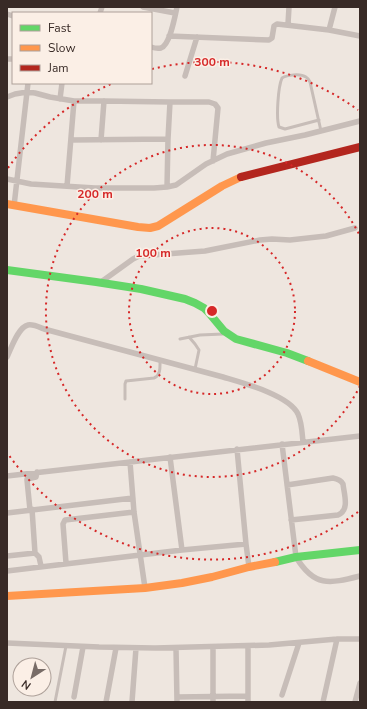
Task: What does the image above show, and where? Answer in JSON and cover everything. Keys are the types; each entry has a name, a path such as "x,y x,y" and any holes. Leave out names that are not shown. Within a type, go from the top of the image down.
{"street":[{"path":"143,7 175,13"},
{"path":"152,47 163,47 167,42 177,7"},
{"path":"288,24 289,7"},
{"path":"329,30 335,7"},
{"path":"169,36 269,40 272,38 276,24 288,24 360,36"},
{"path":"185,76 197,37"},
{"path":"28,84 17,184 12,203 138,227 150,228 158,226 222,186 241,177 360,147"},
{"path":"60,99 62,84"},
{"path":"7,97 27,92 74,101 209,102 215,104 218,108 214,160"},
{"path":"67,186 74,101"},
{"path":"101,140 104,101"},
{"path":"166,187 170,102"},
{"path":"7,179 17,184 95,188 166,187 176,185 214,160 227,154 266,143 360,121"},
{"path":"71,140 168,139"},
{"path":"100,282 139,256 206,251 260,240 290,240 326,236 355,228"},
{"path":"7,270 100,282 174,296 193,302 209,313 225,333 236,339 287,353 360,382"},
{"path":"7,357 18,333 22,327 28,325 44,328 223,377 252,386 285,400 298,413 302,442"},
{"path":"7,476 360,436"},
{"path":"282,444 296,557 302,567 318,580 328,582 346,580 360,576"},
{"path":"236,449 246,544 250,567"},
{"path":"170,458 182,550"},
{"path":"130,462 134,512 145,588"},
{"path":"37,472 36,478 26,480 36,553 39,557 41,566"},
{"path":"286,485 333,478 338,479 343,484 346,507 344,511 338,514 291,520"},
{"path":"7,513 133,498"},
{"path":"66,563 65,520 134,512"},
{"path":"7,571 66,563 246,544"},
{"path":"7,596 145,588 212,577 296,557 360,550"},
{"path":"7,556 36,553"},
{"path":"7,643 116,648 176,648 248,646 337,639 360,639"},
{"path":"323,702 337,639"},
{"path":"282,695 299,643"},
{"path":"176,648 177,700 213,700 248,699 248,646"},
{"path":"74,697 83,647"},
{"path":"213,647 213,700"},
{"path":"106,702 116,648"},
{"path":"132,702 136,648"},
{"path":"356,702 360,683"}],"lane":[{"path":"319,120 285,129 280,127 277,113 280,83 282,78 286,76 300,75 308,78 310,82 319,120 321,131"},
{"path":"180,338 225,333"},
{"path":"189,337 199,350 195,370"},
{"path":"125,399 126,381 157,377 159,373 160,360"},
{"path":"55,702 66,646"}],"traffic: fast":[{"path":"7,270 141,289 185,299 204,308 224,331 236,339 287,353 308,361"},
{"path":"275,562 296,557 360,550"}],"traffic: slow":[{"path":"7,204 150,228 158,226 222,186 241,177"},
{"path":"308,361 360,382"},
{"path":"7,596 145,588 182,583 275,562"}],"traffic: jam":[{"path":"241,177 360,147"}]}
